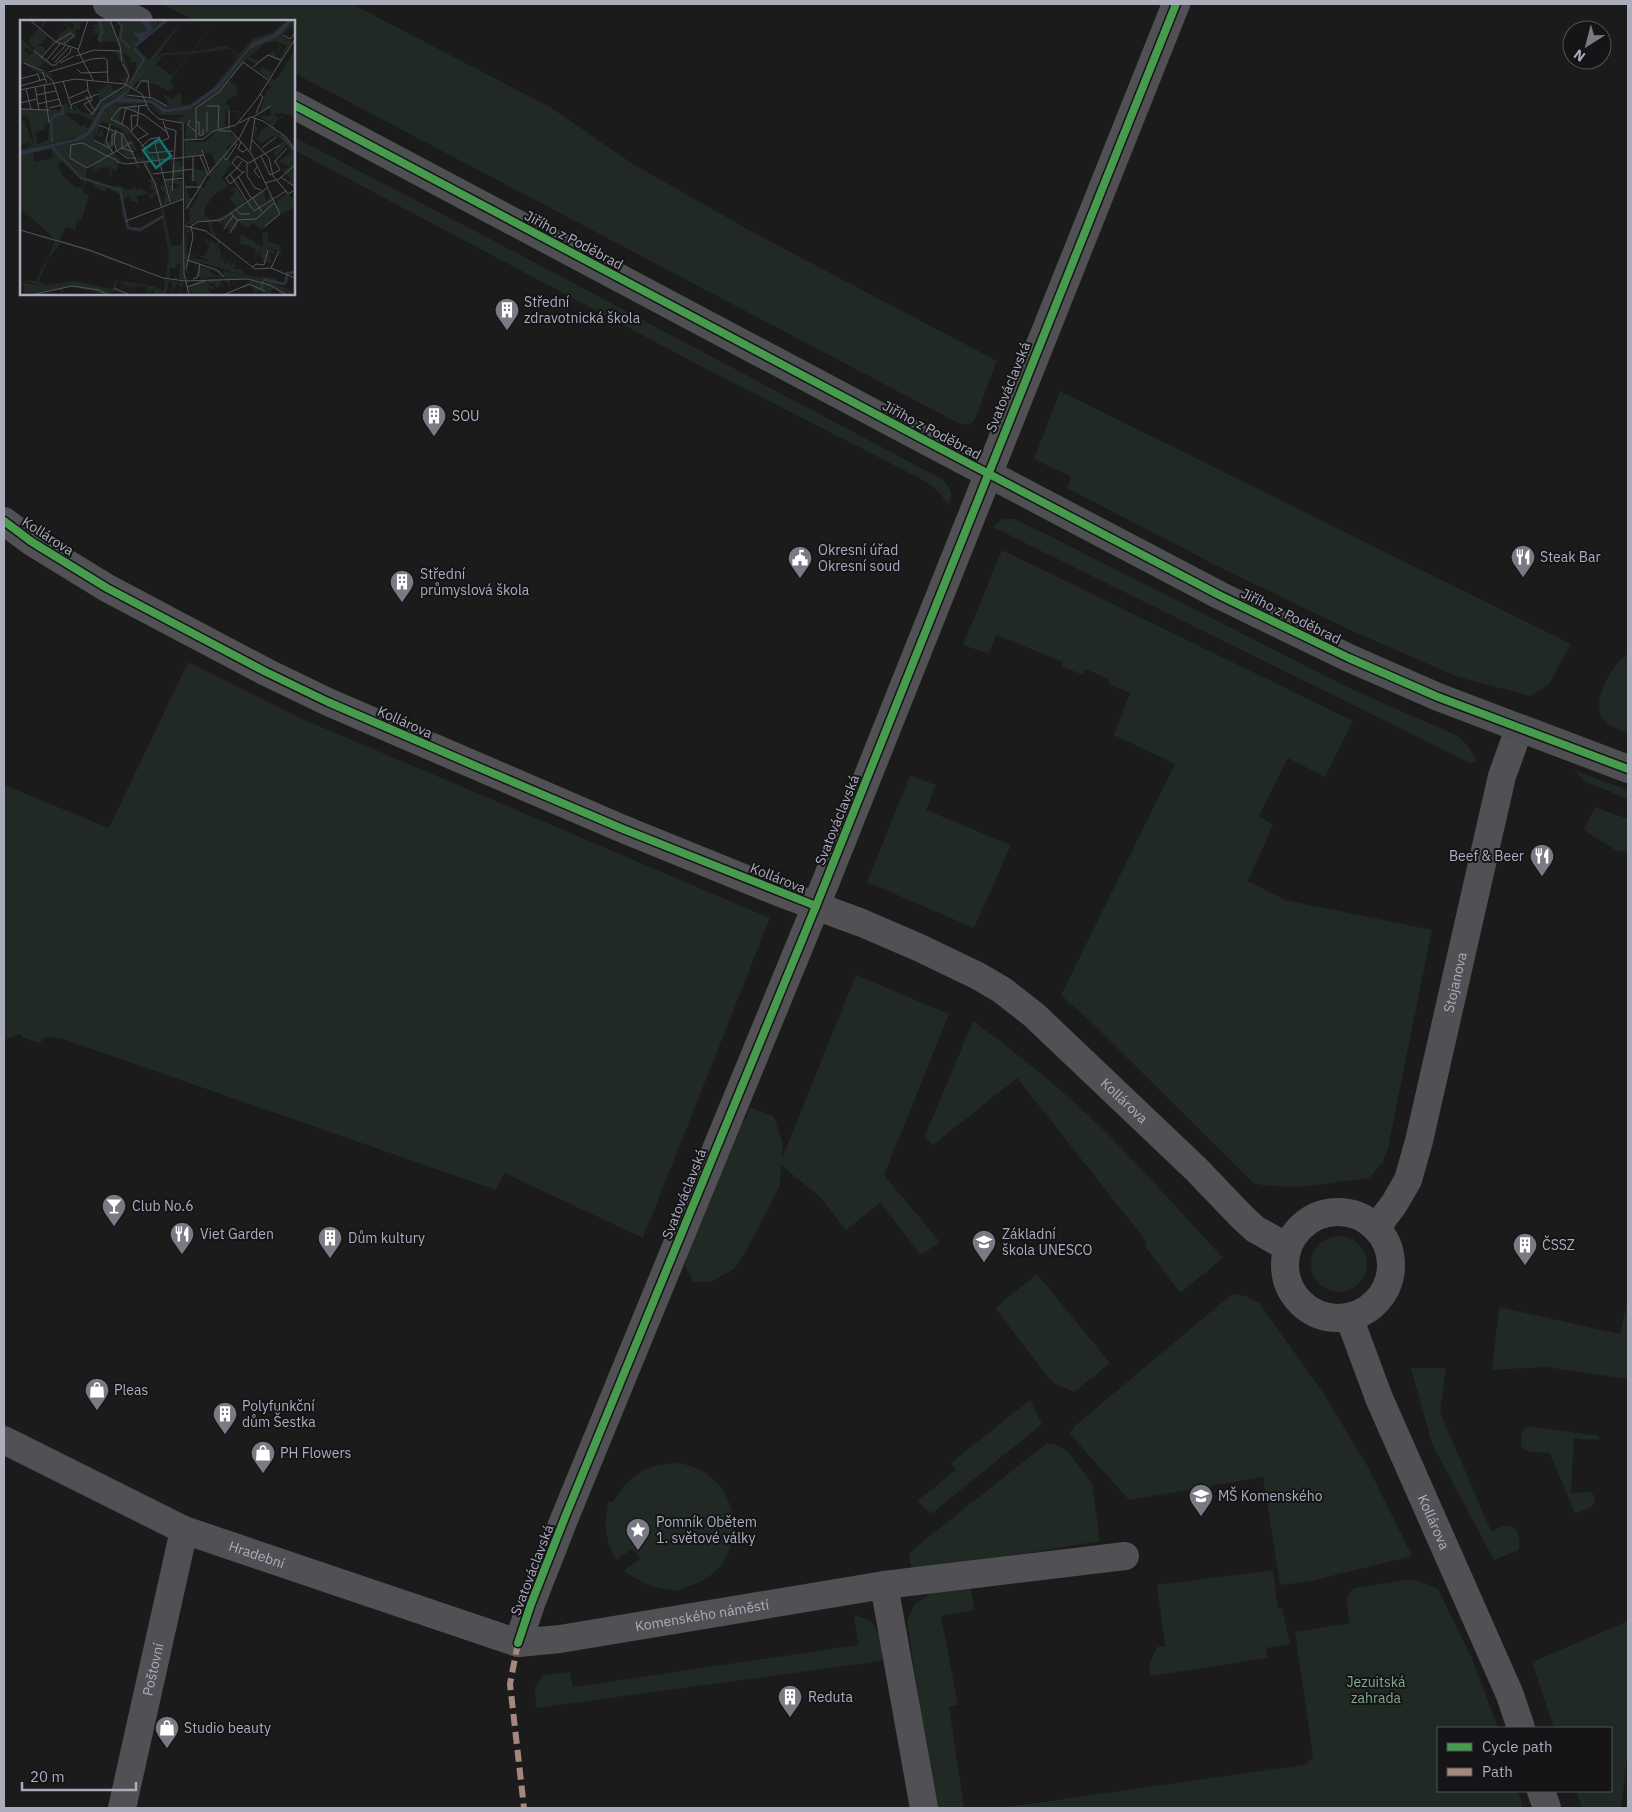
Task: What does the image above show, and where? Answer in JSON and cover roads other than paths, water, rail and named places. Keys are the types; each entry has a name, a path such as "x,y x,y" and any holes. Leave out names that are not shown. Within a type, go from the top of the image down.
{"street":[{"path":"108,4 137,20"},
{"name":"Svatováclavská","path":"518,1643 531,1604 602,1426 816,906 987,473 1176,4"},
{"name":"Jiřího z Poděbrad","path":"295,106 1219,595 1349,658 1438,697 1518,729 1628,769"},
{"name":"Kollárova","path":"4,521 32,542 107,588 292,685 498,776 632,832 862,923 978,976 1002,990 1034,1015 1255,1229 1287,1247"},
{"name":"Stojanova","path":"1376,1228 1399,1196 1410,1172 1419,1141 1502,776 1518,729"},
{"path":"1344,1212 1370,1222 1376,1228 1382,1235 1390,1252 1391,1271 1386,1290 1374,1305 1349,1317 1338,1318 1318,1315 1302,1304 1289,1287 1286,1278 1285,1257 1291,1239 1302,1225 1318,1215 1344,1212"},
{"name":"Kollárova","path":"1349,1317 1363,1358 1383,1406 1510,1695 1521,1727"},
{"name":"Hradební","path":"4,1440 184,1530 518,1643"},
{"name":"Poštovní","path":"122,1808 184,1530"},
{"name":"Komenského náměstí","path":"518,1643 570,1637 884,1585 1125,1556"},
{"path":"884,1585 924,1808"},
{"path":"1541,1792 1547,1808"}],"place":[{"name":"Střední zdravotnická škola","path":"507,331"},
{"name":"SOU","path":"434,437"},
{"name":"Steak Bar","path":"1523,578"},
{"name":"Okresní úřad Okresní soud","path":"800,579"},
{"name":"Střední průmyslová škola","path":"402,603"},
{"name":"Beef & Beer","path":"1542,877"},
{"name":"Club No.6","path":"114,1227"},
{"name":"Viet Garden","path":"182,1255"},
{"name":"Dům kultury","path":"330,1259"},
{"name":"Základní škola UNESCO","path":"984,1263"},
{"name":"ČSSZ","path":"1525,1266"},
{"name":"Pleas","path":"97,1411"},
{"name":"Polyfunkční dům Šestka","path":"225,1435"},
{"name":"PH Flowers","path":"263,1474"},
{"name":"MŠ Komenského","path":"1201,1517"},
{"name":"Pomník Obětem 1. světové války","path":"638,1551"},
{"name":"Reduta","path":"790,1718"},
{"name":"Studio beauty","path":"167,1749"}],"park label":[{"name":"Jezuitská zahrada","path":"1376,1690"}]}
